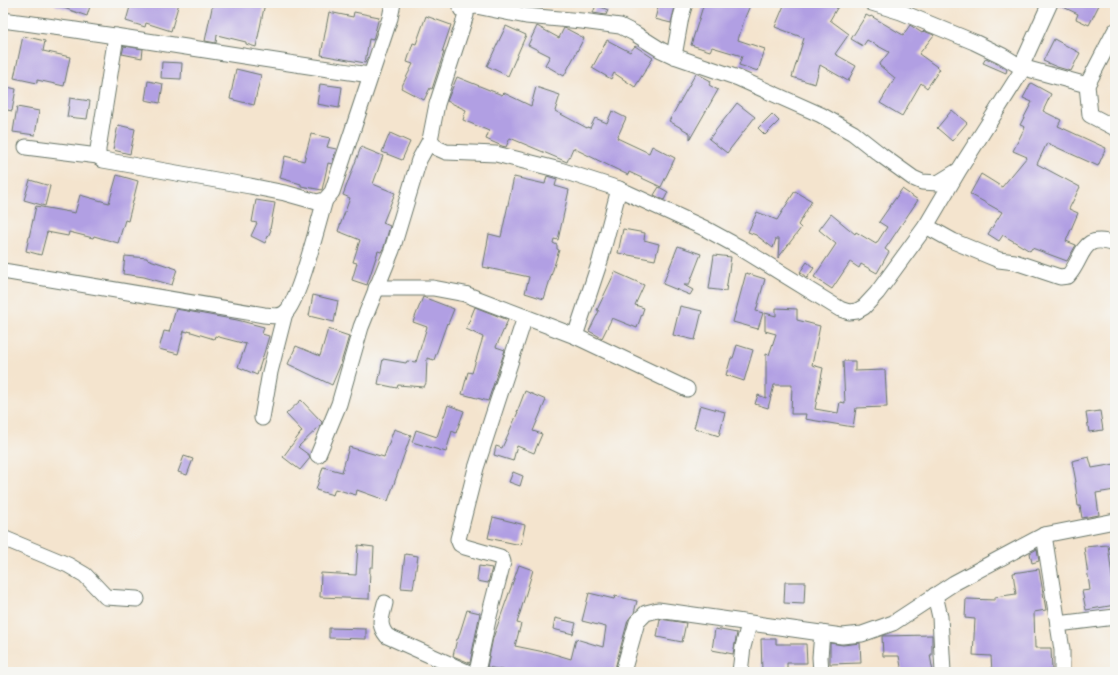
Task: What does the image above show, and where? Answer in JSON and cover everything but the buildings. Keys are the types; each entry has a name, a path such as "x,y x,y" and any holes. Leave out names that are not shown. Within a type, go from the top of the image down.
{"street":[{"path":"262,418 270,372 285,312 294,299 325,200 332,192 390,18 393,3"},
{"path":"674,56 685,3"},
{"path":"872,3 903,7 1003,56 1021,67 1087,85"},
{"path":"430,140 438,148 446,152 496,154 560,170 620,189 704,228 739,247 840,309 849,312 857,311 864,307 877,293 926,226 959,170 1021,72 1021,67 1050,3"},
{"path":"318,455 339,404 361,327 392,250 419,160 430,140 437,104 466,15 461,6 476,6 526,16 582,20 620,26 674,56 738,78 821,115 853,133 913,178 922,182 938,183 959,170"},
{"path":"3,20 370,75"},
{"path":"1115,31 1087,85 1090,115 1115,128"},
{"path":"98,156 116,36"},
{"path":"26,147 98,156 108,162 250,186 286,193 317,202 325,200"},
{"path":"575,336 600,261 620,189"},
{"path":"926,226 954,241 999,260 1015,262 1060,277 1068,276 1073,270 1082,251 1091,242 1096,240 1115,244"},
{"path":"3,271 264,315 276,316 285,312"},
{"path":"376,288 433,288 459,293 575,336 687,389"},
{"path":"477,672 488,620 503,562 500,557 465,547 460,544 458,539 476,468 526,317"},
{"path":"623,672 637,622 646,613 664,610 822,634 842,636 862,634 877,630 893,623 954,583 1044,535 1115,522"},
{"path":"1044,535 1062,650 1062,672"},
{"path":"3,538 68,565 85,575 106,597 137,599"},
{"path":"935,596 940,617 943,672"},
{"path":"385,603 380,623 383,632 387,636 467,672"},
{"path":"1058,624 1115,617"},
{"path":"740,672 743,647 749,624"},
{"path":"820,672 822,634"}]}
